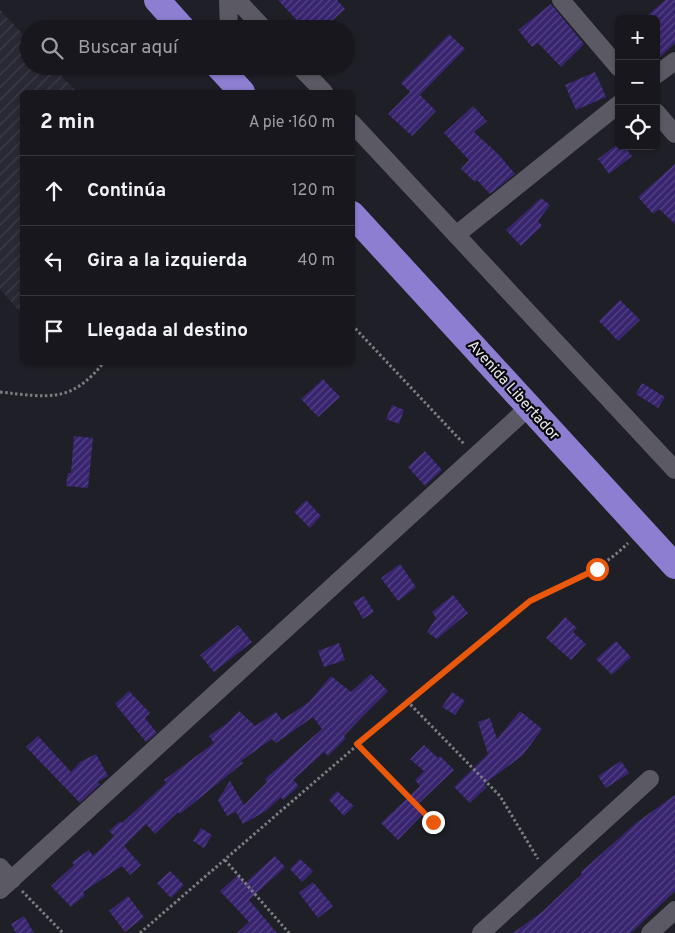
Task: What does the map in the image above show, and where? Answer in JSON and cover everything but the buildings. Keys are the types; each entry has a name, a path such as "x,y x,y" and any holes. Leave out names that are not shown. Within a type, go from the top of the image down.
{"highway":[{"path":"157,0 175,20"},
{"name":"Avenida Libertador","path":"355,217 675,566"}],"street":[{"path":"228,0 229,20"},
{"path":"238,0 256,20"},
{"path":"561,0 615,63"},
{"path":"660,72 675,61"},
{"path":"308,75 322,90"},
{"path":"456,235 618,105"},
{"path":"660,117 675,134"},
{"path":"355,127 675,470"},
{"path":"4,879 529,407"},
{"path":"481,933 650,779"},
{"path":"650,933 675,910"}],"path":[{"path":"355,328 476,456"},
{"path":"0,392 59,395 77,390 89,380 102,365"},
{"path":"140,933 407,701 530,601 597,569 614,558 642,530"},
{"path":"407,701 500,796 546,874"},
{"path":"357,744 433,822"},
{"path":"225,860 289,933"},
{"path":"4,879 63,933"}],"shaded area":[{"path":"0,10 20,31 20,75 61,75 75,90 20,90 20,312 0,289"}],"route":[{"path":"433,822 357,744 530,601 597,569"}]}
